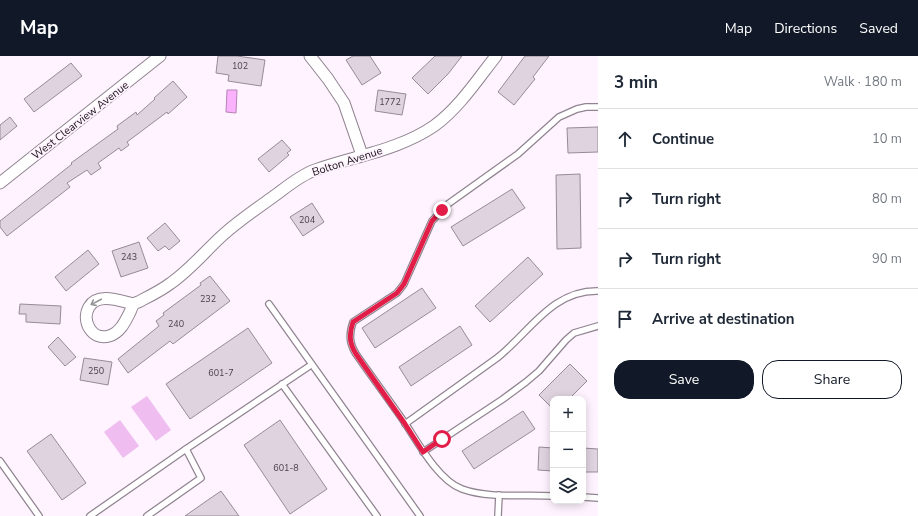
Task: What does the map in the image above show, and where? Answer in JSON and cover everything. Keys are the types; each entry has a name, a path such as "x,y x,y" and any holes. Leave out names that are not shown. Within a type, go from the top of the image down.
{"street":[{"name":"West Clearview Avenue","path":"0,183 160,56"},
{"path":"310,56 328,78 344,103 362,154"},
{"name":"Bolton Avenue","path":"134,304 171,283 198,260 224,234 298,179 314,170 415,138 434,126 460,102 496,56"}],"lane":[{"path":"550,496 477,493 457,487 447,480 423,452 352,347 350,338 351,329 353,322 397,293 404,284 432,221 448,204 518,154 559,117 577,109 598,107"},
{"path":"405,424 503,354 556,302 579,293 598,291"},
{"path":"269,304 420,516"},
{"path":"423,452 526,382 539,371 574,333 598,326"},
{"path":"90,516 311,365"},
{"path":"282,384 377,516"},
{"path":"147,516 201,478 186,449"},
{"path":"0,461 39,516"},
{"path":"498,516 499,495"},
{"path":"586,497 598,498"}],"shaded area":[{"path":"227,90 237,90 236,113 226,112"},
{"path":"147,396 171,430 156,441 131,407"},
{"path":"120,420 139,446 123,458 104,432"}],"building":[{"path":"218,56 237,56 265,60 261,86 228,81 229,75 216,73"},
{"path":"353,56 370,56 381,73 362,85 346,60"},
{"path":"435,56 462,56 448,74 428,94 412,78"},
{"path":"525,56 549,56 533,77 535,79 514,105 498,92"},
{"path":"71,63 82,76 34,112 24,99"},
{"path":"173,81 187,97 168,114 167,112 127,142 129,145 121,151 119,148 98,163 101,168 91,175 87,170 67,183 70,187 7,236 0,227 0,221 72,164 71,163 118,129 117,126 136,112 137,115"},
{"path":"378,90 406,94 402,115 375,111"},
{"path":"10,117 17,126 0,140 0,125"},
{"path":"598,127 598,152 568,153 567,128"},
{"path":"282,140 291,150 287,153 289,155 269,172 258,159"},
{"path":"580,174 581,248 557,249 556,175"},
{"path":"512,189 525,208 463,246 451,227"},
{"path":"312,203 324,222 303,236 290,217"},
{"path":"165,223 180,241 169,250 165,246 158,251 147,238"},
{"path":"139,242 148,268 121,277 112,251"},
{"path":"88,250 99,264 66,291 55,277"},
{"path":"528,257 543,274 490,322 475,306"},
{"path":"210,276 230,301 173,344 170,341 128,373 118,359 159,326 156,321 164,315 163,313 201,285 200,283"},
{"path":"422,288 436,308 375,348 362,328"},
{"path":"20,304 61,306 60,324 26,322 26,314 19,314"},
{"path":"460,326 472,345 411,386 399,367"},
{"path":"248,328 272,363 190,419 166,384"},
{"path":"58,337 76,357 65,366 48,347"},
{"path":"84,358 112,362 108,385 80,380"},
{"path":"570,364 587,381 572,396 550,396 550,406 539,395"},
{"path":"523,411 535,429 474,469 462,451"},
{"path":"280,420 327,489 290,514 244,445"},
{"path":"51,434 86,483 62,500 27,451"},
{"path":"539,447 550,448 550,471 538,470"},
{"path":"586,448 598,449 598,472 586,472"},
{"path":"221,491 239,516 185,516 205,502"}],"route":[{"path":"442,210 432,221 404,284 397,293 353,322 350,338 352,347 356,354 423,452 442,439"}]}
